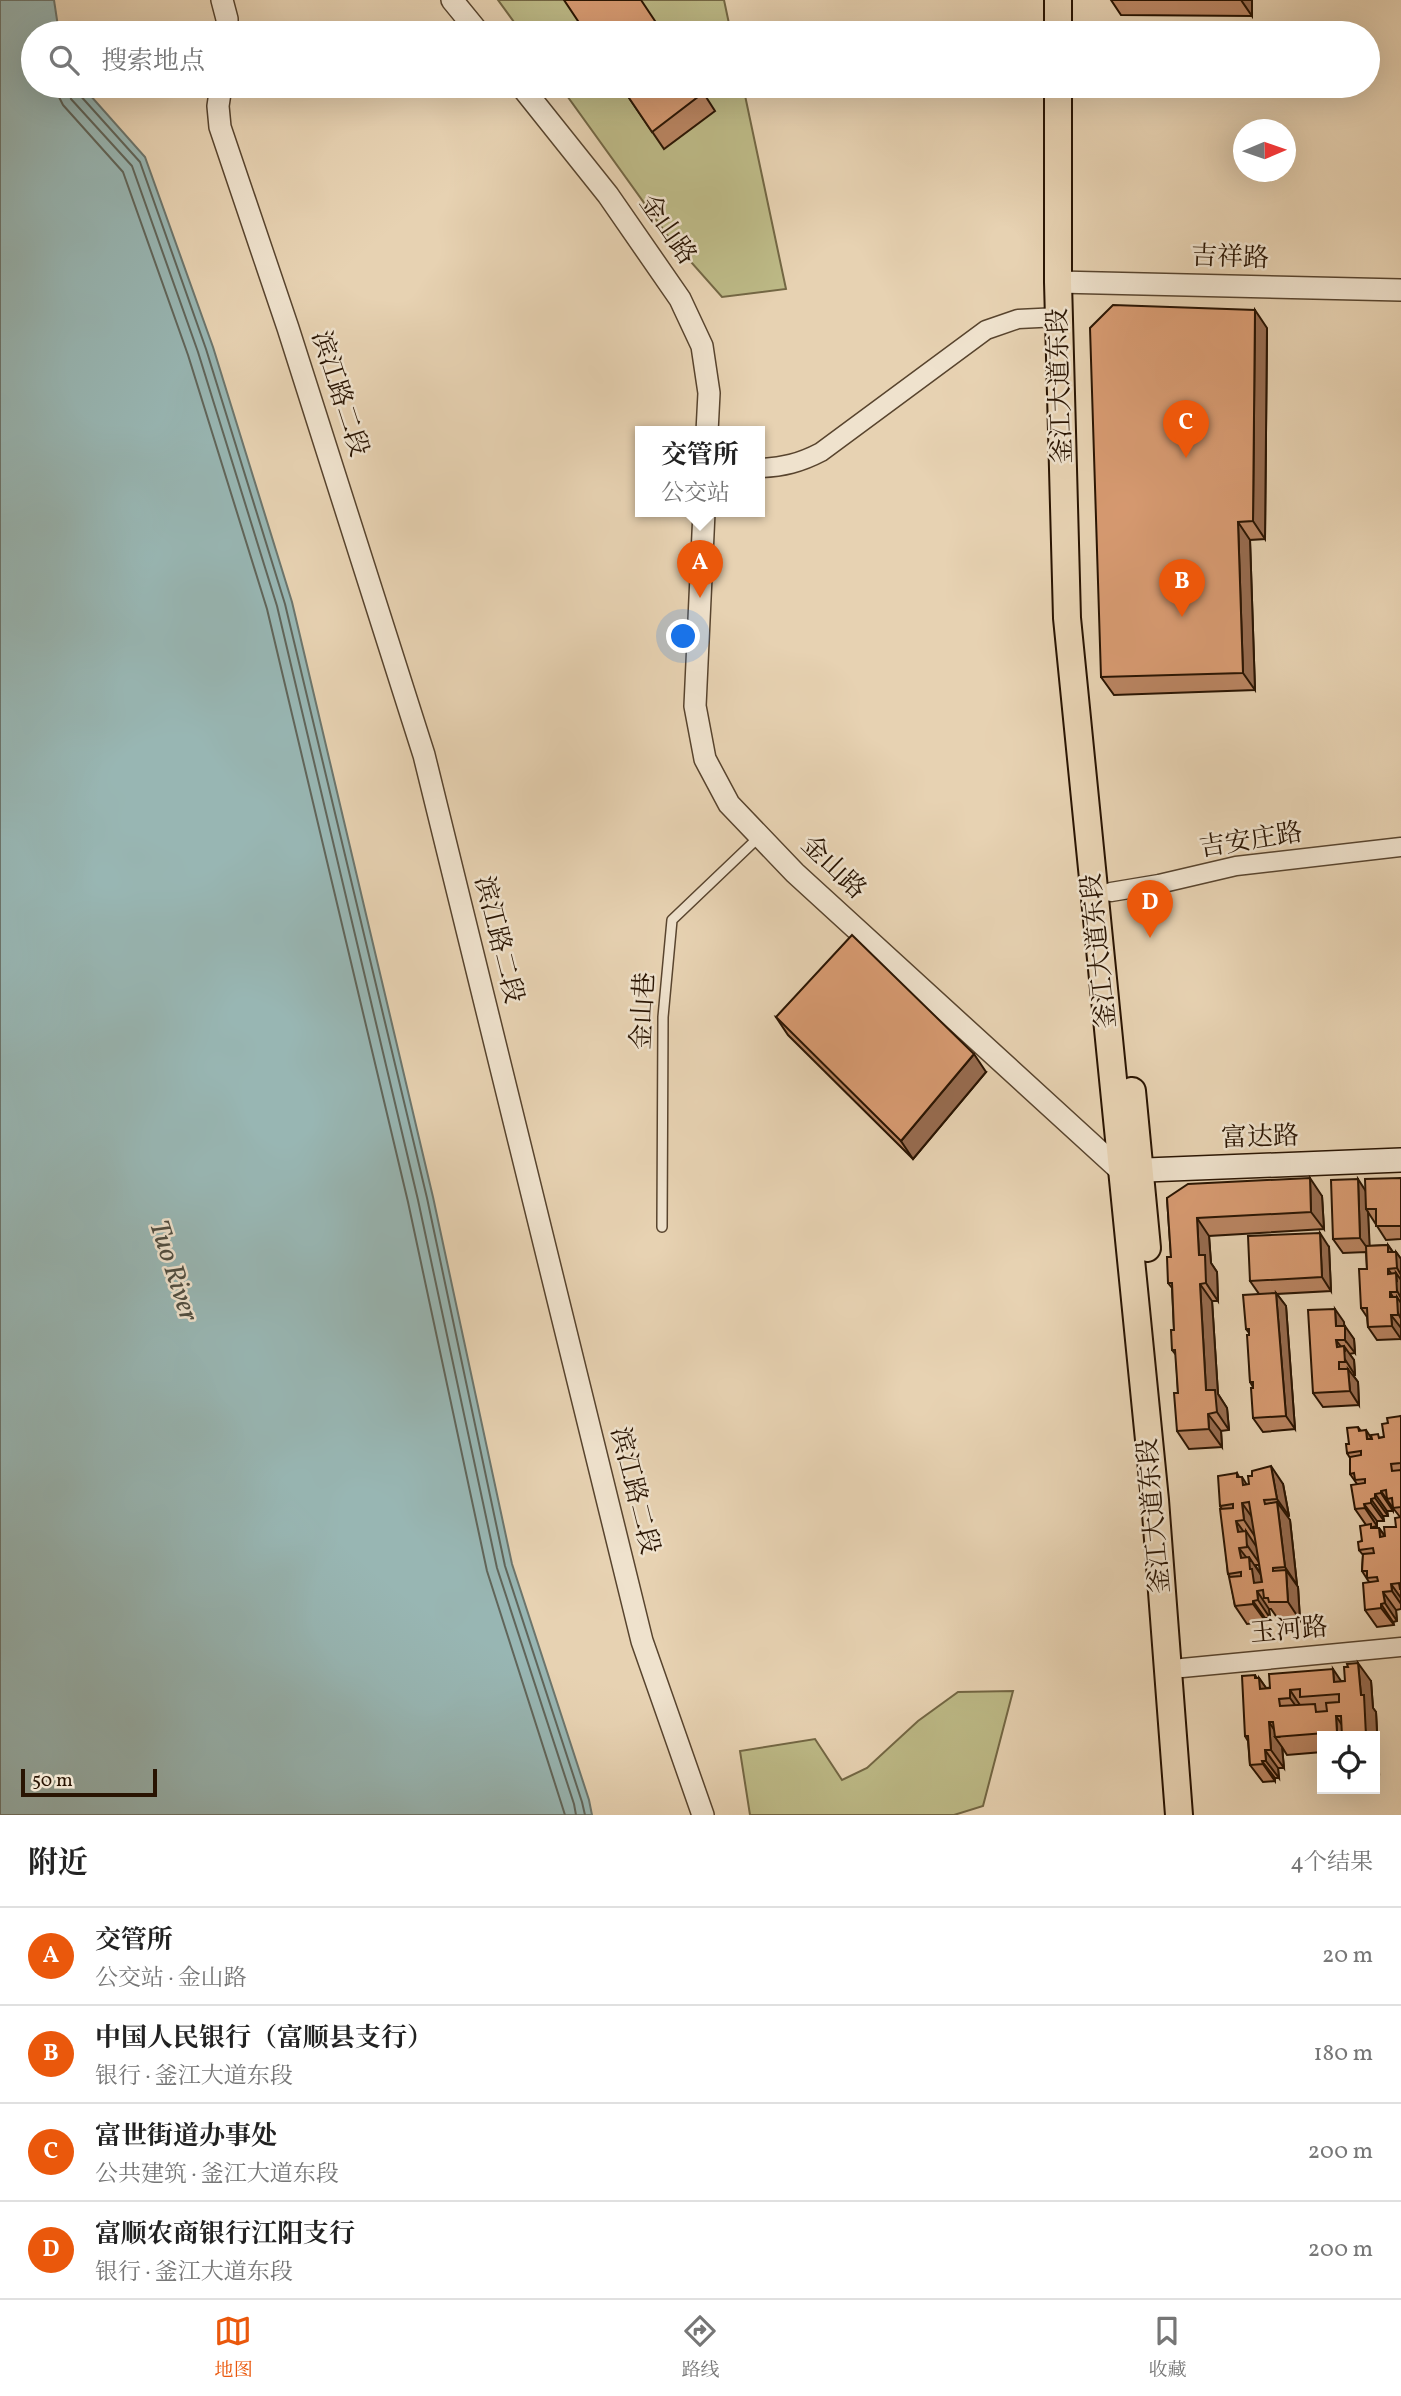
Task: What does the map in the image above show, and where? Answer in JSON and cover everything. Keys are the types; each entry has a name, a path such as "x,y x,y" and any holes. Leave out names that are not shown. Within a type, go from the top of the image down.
{"main road":[{"path":"1058,0 1058,21"},
{"path":"1076,0 1076,21"},
{"name":"釜江大道东段","path":"1059,98 1084,616 1111,892 1179,1815"},
{"name":"釜江大道东段","path":"1075,98 1067,282 1059,317 1068,618 1131,1170 1156,1343 1193,1815"},
{"name":"富达路","path":"1131,1170 1401,1160"}],"street":[{"path":"222,0 227,21"},
{"path":"452,0 469,21"},
{"name":"滨江路二段","path":"220,98 220,127 288,328 424,755 642,1641 703,1815"},
{"name":"金山路","path":"531,98 608,195 680,299 702,346 709,393 708,426"},
{"name":"吉祥路","path":"1067,282 1401,290"},
{"path":"765,468 802,462 821,452 986,330 1018,319 1059,317"},
{"name":"金山路","path":"704,517 695,706 705,759 729,804 795,873 1131,1170"},
{"name":"吉安庄路","path":"1111,892 1236,866 1401,847"},
{"name":"玉河路","path":"1182,1668 1401,1647"}],"lane":[{"name":"金山巷","path":"662,1227 663,1017 671,920 760,836"}],"shaded area":[{"path":"498,0 724,0 728,21 513,21"},
{"path":"569,98 746,98 786,289 722,297 668,236"},
{"path":"1013,1691 983,1806 954,1815 750,1815 740,1751 815,1739 842,1780 867,1768 918,1721 958,1692"}],"water":[{"name":"Tuo River","path":"0,0 54,0 57,21 21,21 21,98 93,98 145,157 213,347 292,602 433,1197 512,1564 592,1815 0,1815"}],"building":[{"path":"564,0 641,0 655,21 578,21"},
{"path":"629,98 696,98 652,132"},
{"path":"1113,305 1255,310 1253,521 1238,522 1243,673 1101,677 1090,328"},
{"path":"852,935 974,1054 901,1141 776,1017"},
{"path":"1310,1178 1311,1212 1197,1218 1199,1255 1205,1255 1206,1283 1200,1284 1206,1390 1215,1390 1217,1412 1208,1414 1209,1429 1177,1431 1174,1393 1178,1393 1171,1330 1174,1330 1172,1283 1168,1283 1167,1257 1171,1257 1167,1198 1188,1184"},
{"path":"1401,1178 1401,1226 1376,1226 1376,1209 1366,1209 1365,1179"},
{"path":"1358,1179 1360,1238 1333,1239 1331,1180"},
{"path":"1320,1233 1322,1277 1250,1281 1248,1236"},
{"path":"1388,1245 1388,1252 1396,1252 1397,1268 1388,1269 1388,1274 1396,1273 1397,1292 1390,1292 1390,1297 1397,1297 1398,1315 1391,1315 1392,1326 1368,1327 1367,1308 1361,1308 1359,1269 1367,1269 1366,1246"},
{"path":"1276,1293 1286,1416 1253,1418 1253,1382 1250,1382 1247,1335 1249,1329 1246,1329 1243,1295"},
{"path":"1335,1309 1336,1326 1345,1326 1345,1340 1336,1340 1337,1347 1344,1346 1345,1362 1339,1362 1339,1369 1348,1369 1350,1391 1313,1393 1308,1310"},
{"path":"1401,1416 1401,1463 1391,1464 1392,1471 1401,1470 1401,1507 1393,1508 1392,1498 1387,1499 1386,1490 1375,1494 1371,1503 1364,1504 1365,1508 1355,1509 1351,1485 1365,1483 1365,1479 1355,1480 1354,1473 1350,1474 1350,1457 1361,1455 1361,1451 1347,1453 1347,1428 1358,1427 1359,1431 1366,1430 1367,1439 1378,1434 1379,1438 1384,1437 1382,1424 1388,1423 1387,1418"},
{"path":"1271,1466 1277,1499 1264,1500 1265,1504 1277,1502 1285,1567 1273,1568 1273,1571 1286,1570 1288,1602 1269,1602 1268,1598 1264,1598 1263,1590 1257,1591 1258,1600 1253,1601 1253,1604 1235,1606 1229,1577 1241,1576 1241,1572 1228,1574 1220,1509 1233,1508 1233,1504 1220,1506 1218,1476 1237,1473 1237,1477 1242,1477 1243,1485 1249,1484 1248,1476 1252,1476 1252,1471","holes":["1249,1502 1262,1582 1254,1583 1249,1557 1241,1558 1239,1548 1247,1547 1246,1531 1238,1532 1236,1521 1244,1520 1242,1503"]},
{"path":"1401,1517 1401,1589 1399,1583 1391,1584 1392,1591 1383,1592 1385,1603 1381,1604 1381,1608 1365,1610 1363,1583 1378,1581 1377,1577 1367,1578 1367,1571 1362,1571 1363,1554 1374,1553 1373,1548 1359,1550 1358,1542 1362,1541 1360,1526 1371,1524 1371,1528 1379,1528 1380,1537 1385,1536 1384,1527 1396,1527 1395,1518"},
{"path":"1358,1663 1361,1695 1364,1695 1366,1731 1342,1731 1341,1716 1336,1716 1337,1731 1275,1737 1273,1722 1269,1722 1271,1750 1265,1750 1266,1761 1262,1761 1263,1764 1250,1765 1248,1736 1245,1736 1242,1676 1255,1675 1255,1678 1259,1678 1260,1689 1270,1688 1269,1674 1333,1669 1334,1682 1345,1681 1344,1667 1348,1667 1347,1664","holes":["1300,1689 1300,1697 1339,1694 1339,1702 1326,1703 1327,1711 1316,1712 1315,1704 1280,1706 1279,1699 1290,1698 1290,1690"]}],"place":[{"name":"富世街道办事处","path":"1186,458"},
{"name":"交管所","path":"700,598"},
{"name":"中国人民银行（富顺县支行）","path":"1182,617"},
{"name":"富顺农商银行江阳支行","path":"1150,938"}]}
